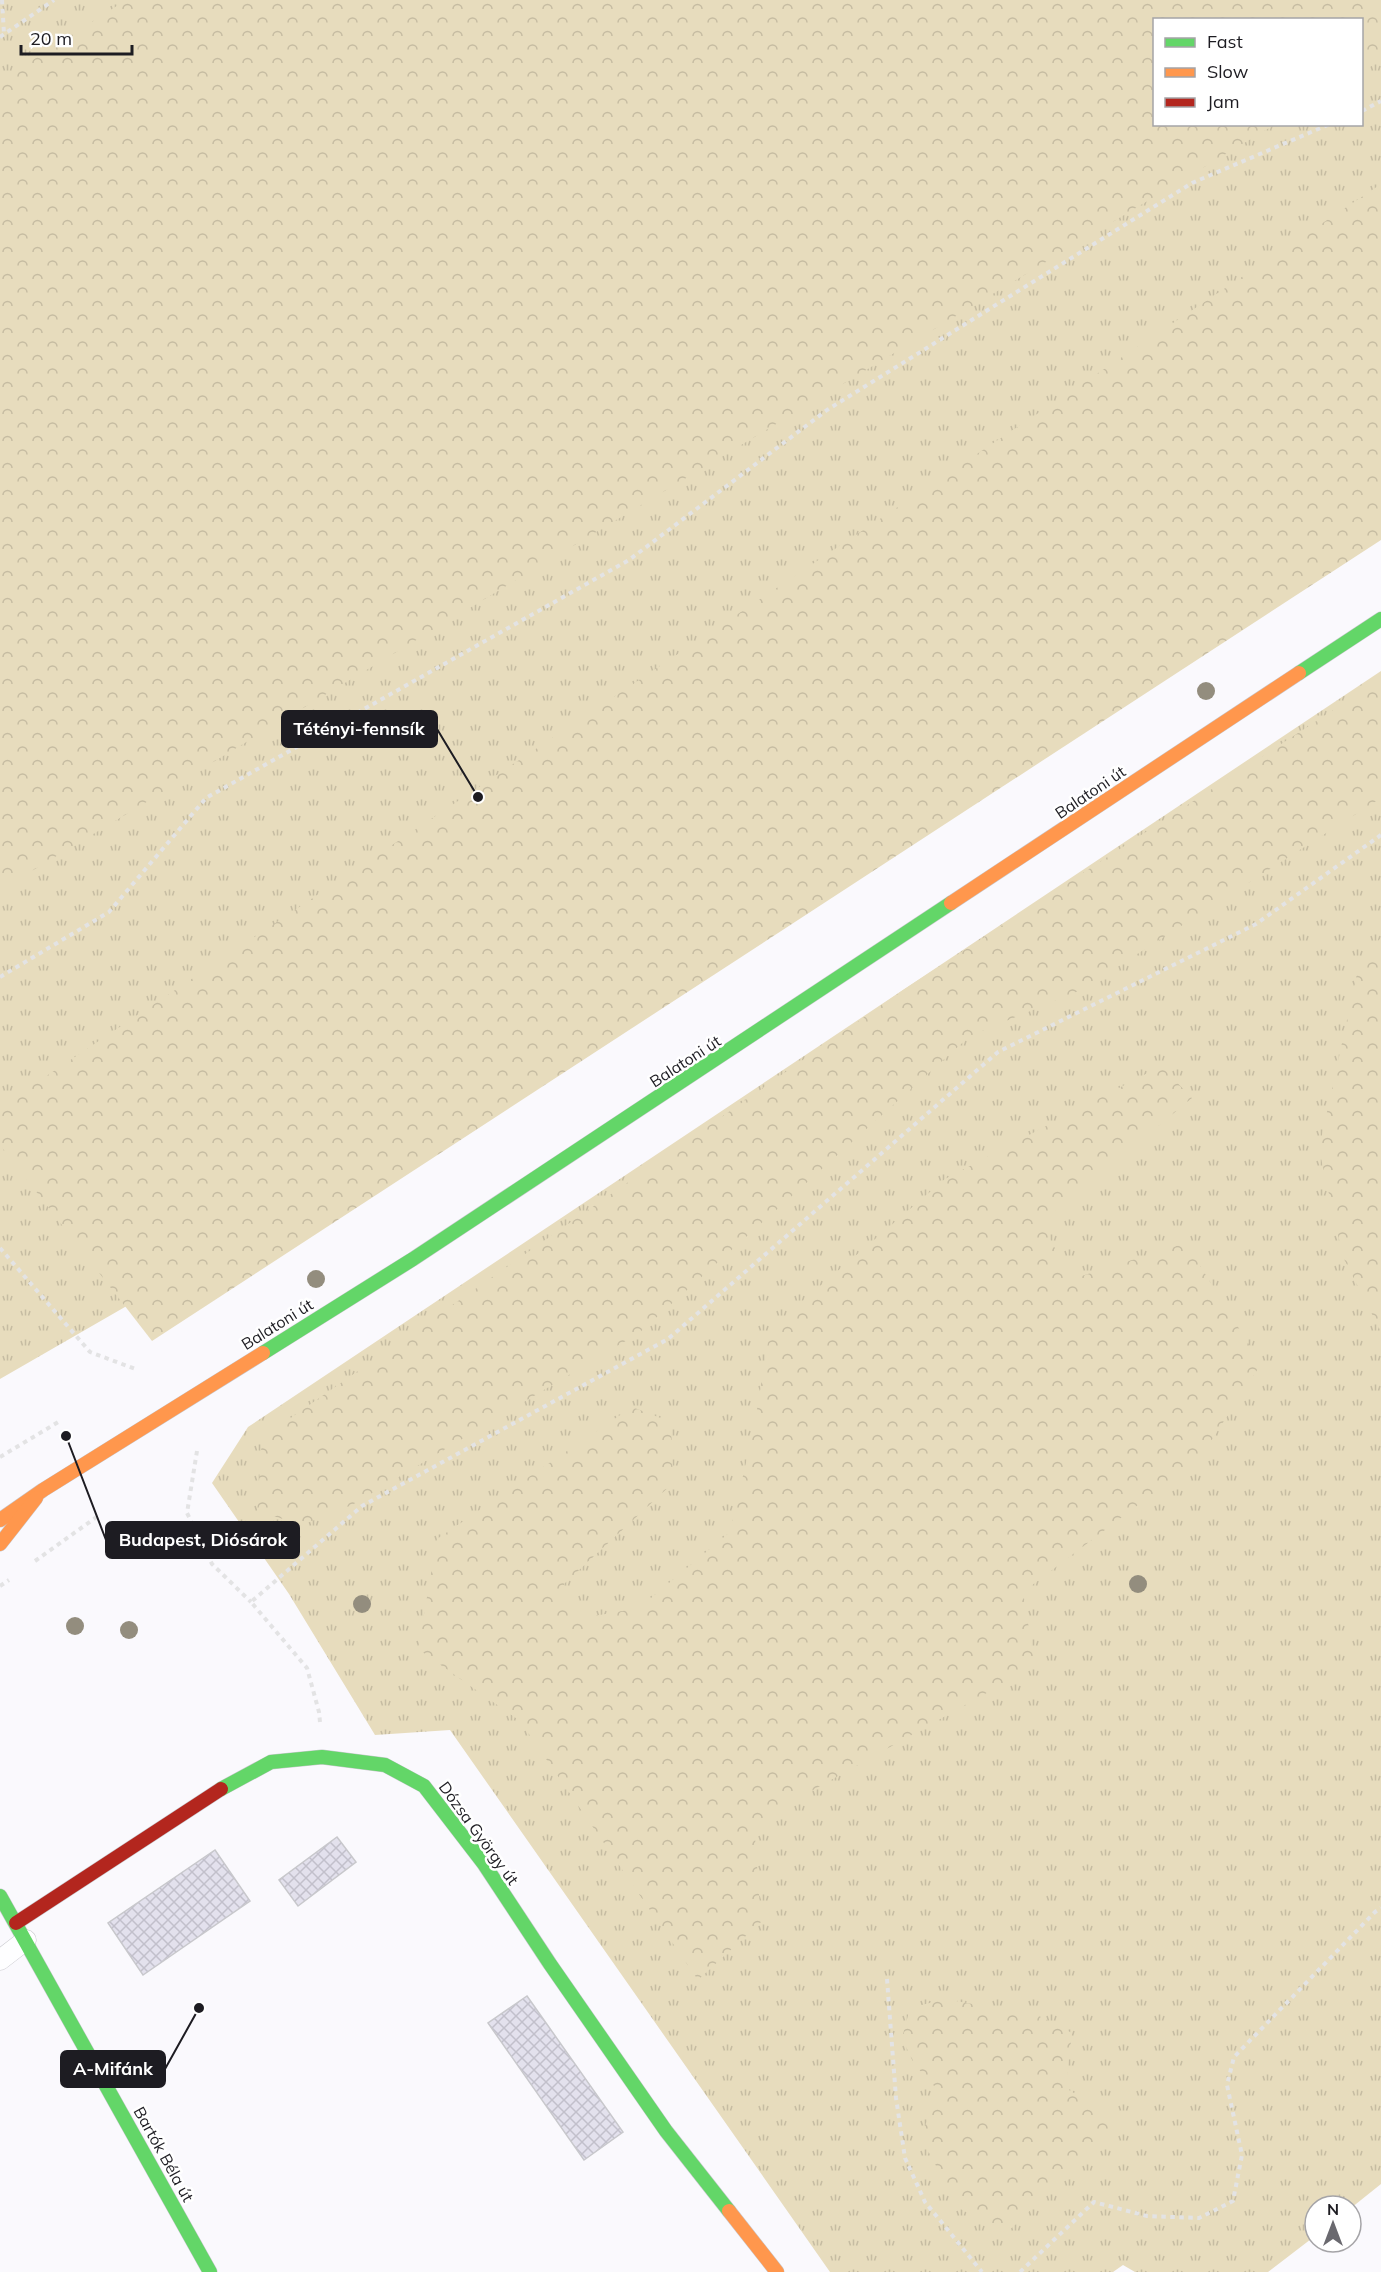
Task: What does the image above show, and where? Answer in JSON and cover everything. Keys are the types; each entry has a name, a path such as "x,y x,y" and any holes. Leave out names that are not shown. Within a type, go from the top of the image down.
{"main road":[{"name":"Balatoni út","path":"0,1520 44,1490 413,1259 1381,619"},
{"path":"0,1508 44,1490"},
{"path":"0,1544 44,1490"},
{"name":"Dózsa György út","path":"21,1931 231,1782 271,1762 321,1757 385,1765 424,1786 484,1864 666,2131 777,2272"},
{"name":"Bartók Béla út","path":"0,1896 210,2272"}],"lane":[{"path":"0,1960 21,1931"}],"path":[{"path":"2,0 2,36"},
{"path":"2,36 54,0"},
{"path":"1363,110 1381,101"},
{"path":"0,977 109,912 206,798 629,560 827,410 1192,183 1325,126"},
{"path":"251,1602 362,1506 668,1340 998,1052 1256,924 1381,835"},
{"path":"0,1248 90,1352 138,1370"},
{"path":"0,1457 60,1421"},
{"path":"197,1451 187,1513 212,1564 251,1602 307,1668 319,1712 321,1757"},
{"path":"27,1567 98,1516"},
{"path":"0,1586 18,1574"},
{"path":"1020,2272 1094,2202 1147,2216 1199,2218 1233,2201 1242,2155 1227,2085 1234,2057 1381,1908"},
{"path":"887,1979 896,2098 905,2158 925,2202 982,2272"}],"green space":[{"path":"0,0 1381,0 1381,520 531,1073 0,1379"},
{"path":"126,0 1381,0 1381,60 1363,71 1363,18 1153,18 1153,126 1272,126 0,890 0,81"},
{"path":"1381,184 1381,540 152,1341 0,1145 0,1107"},
{"path":"1381,671 1381,2184 1363,2198 1363,2194 1303,2194 1303,2245 1268,2272 1135,2272 1123,2265 1113,2272 830,2272 450,1730 375,1735 289,1594 212,1483 248,1427"},
{"path":"1381,679 1381,798 1081,990 970,1036 639,1333 352,1505 302,1525 257,1511 262,1438 903,990"},
{"path":"1381,938 1381,1332 1343,1257 1319,1149 1360,960"},
{"path":"1161,1066 1192,1098 1041,1223 1072,1279 1186,1243 1261,1364 1200,1458 1023,1592 1035,1666 754,1823 761,1922 698,1980 520,1721 418,1649 437,1539 632,1407 671,1422 673,1483 564,1584 577,1619 639,1608 730,1532 754,1428 770,1329 945,1179"},
{"path":"945,1999 1039,2016 1072,2033 1067,2074 1069,2090 1123,2123 1003,2236 958,2207 919,2134 932,2114 935,2087 914,2064 902,2038 910,2008"}],"building":[{"path":"337,1837 356,1862 298,1906 279,1880"},
{"path":"215,1850 250,1901 143,1975 108,1923"},
{"path":"527,1996 623,2132 584,2160 488,2023"}],"traffic: fast":[{"path":"1299,673 1381,619"},
{"path":"263,1353 413,1259 951,903"},
{"path":"221,1789 271,1762 322,1757 385,1765 424,1786 484,1864 666,2131 729,2211"},
{"path":"0,1896 210,2272"}],"traffic: slow":[{"path":"951,903 1299,673"},
{"path":"0,1520 43,1490 263,1353"},
{"path":"0,1544 36,1498"},
{"path":"729,2211 777,2272"}],"traffic: jam":[{"path":"16,1923 221,1789"}],"place":[{"name":"Tétényi-fennsík","path":"478,797"},
{"name":"Budapest, Diósárok","path":"66,1436"},
{"name":"A-Mifánk","path":"199,2008"}]}
